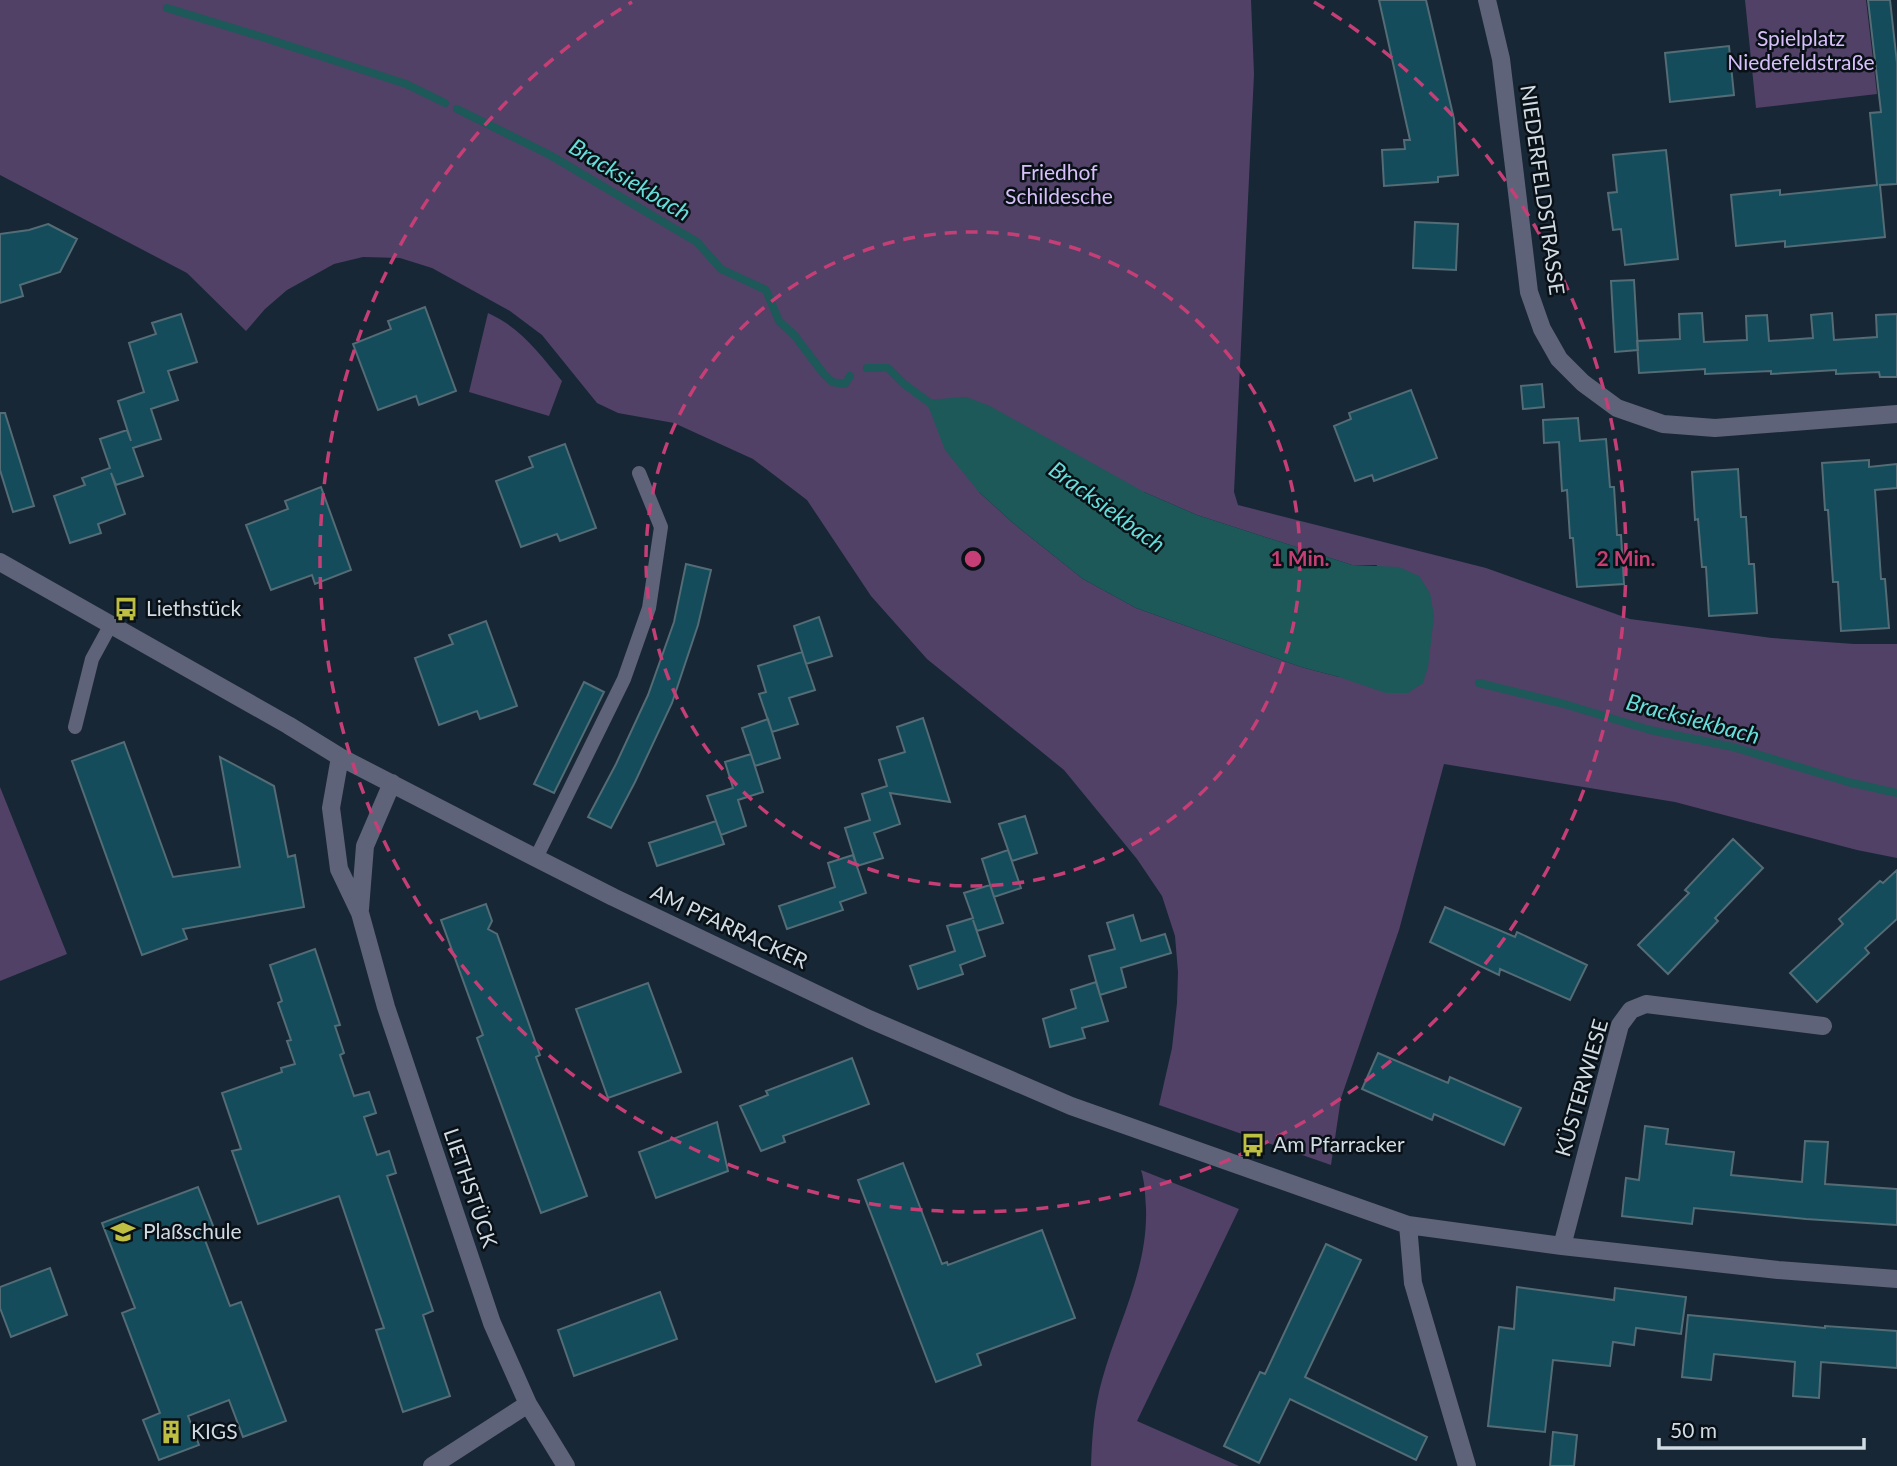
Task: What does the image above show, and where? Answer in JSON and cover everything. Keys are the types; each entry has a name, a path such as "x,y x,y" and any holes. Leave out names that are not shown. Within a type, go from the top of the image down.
{"street":[{"name":"NIEDERFELDSTRASSE","path":"1487,0 1501,59 1529,292 1542,329 1559,359 1583,383 1617,408 1663,424 1715,428 1897,414"},
{"name":"AM PFARRACKER","path":"0,562 340,757 536,858 869,1019 1071,1106 1408,1225 1562,1246 1778,1270 1897,1279"},
{"name":"LIETHSTÜCK","path":"340,757 331,808 340,869 360,913 386,1007 492,1323 528,1404 566,1466"},
{"name":"LIETHSTÜCK","path":"360,913 365,846 392,783"},
{"name":"KÜSTERWIESE","path":"1562,1246 1620,1026 1631,1010 1646,1004 1823,1026"},
{"path":"1408,1225 1413,1283 1467,1466"},
{"path":"432,1466 528,1404"}],"lane":[{"path":"536,858 624,679 649,608 661,527 639,473"},
{"path":"75,727 92,659 110,626"}],"green space":[{"name":"Friedhof Schildesche","path":"0,0 1251,0 1254,74 1234,492 1238,505 1486,568 1630,619 1772,638 1897,644 1897,858 1675,802 1444,764 1399,930 1341,1098 1331,1165 1159,1105 1172,1048 1178,972 1175,936 1162,896 1137,859 1064,770 927,659 871,596 807,500 753,459 674,423 618,413 597,403 542,335 510,311 432,268 400,258 363,257 334,264 287,290 265,309 246,331 187,273 0,175","holes":["979,492 1144,492 1197,515 1352,565 1377,565 1339,677 1301,667 1136,608 1083,579"]},
{"name":"Spielplatz Niedefeldstraße","path":"1745,0 1866,0 1877,94 1756,108"},
{"path":"488,313 520,334 562,381 549,416 469,392"},
{"path":"0,787 67,954 0,981"},
{"path":"1141,1170 1239,1209 1137,1421 1239,1466 1091,1466 1099,1391 1131,1296 1142,1253 1146,1208"}],"water":[{"path":"966,397 990,406 1144,492 1197,515 1352,565 1399,567 1419,576 1430,593 1434,616 1428,667 1423,683 1408,693 1386,693 1301,667 1136,608 1083,579 979,492 945,450 926,400"}],"building":[{"path":"1379,0 1426,0 1454,119 1458,175 1438,177 1438,182 1384,186 1382,150 1405,149 1404,140 1410,140"},
{"path":"1868,0 1890,0 1897,63 1897,184 1880,185 1885,237 1785,247 1785,241 1736,246 1731,195 1780,190 1780,195 1877,185 1870,113 1881,112"},
{"path":"1729,46 1734,95 1670,102 1665,53"},
{"path":"1666,150 1678,259 1625,265 1621,229 1613,230 1608,193 1617,192 1613,155"},
{"path":"1415,222 1458,224 1456,270 1413,268"},
{"path":"48,224 77,239 60,272 20,285 23,296 0,303 0,234"},
{"path":"1634,280 1638,350 1615,352 1611,281"},
{"path":"425,307 456,391 419,405 416,396 378,410 353,344 391,329 388,321"},
{"path":"1702,313 1704,342 1747,340 1746,316 1767,315 1769,341 1813,338 1811,315 1832,313 1834,340 1877,337 1876,315 1897,314 1897,377 1880,377 1879,372 1836,374 1836,370 1771,374 1771,371 1705,374 1705,369 1639,373 1637,341 1680,339 1679,314"},
{"path":"181,314 197,362 168,371 178,400 151,409 161,439 133,448 143,476 116,485 111,473 125,514 98,524 101,533 70,543 54,496 85,485 82,478 110,468 100,439 127,430 131,441 118,401 144,392 129,343 156,334 152,323"},
{"path":"1542,384 1544,407 1523,409 1521,386"},
{"path":"1411,390 1437,458 1374,481 1372,475 1355,481 1334,426 1351,419 1349,413"},
{"path":"0,413 5,413 34,506 13,512 0,470"},
{"path":"1578,418 1580,441 1606,439 1610,487 1614,487 1617,535 1621,535 1624,584 1577,587 1567,490 1562,491 1559,442 1544,443 1543,420"},
{"path":"565,444 596,528 560,541 557,534 521,547 496,481 533,467 529,457"},
{"path":"1869,460 1869,467 1897,464 1897,488 1875,490 1881,579 1885,579 1889,628 1841,631 1838,582 1833,582 1822,463"},
{"path":"1738,469 1741,517 1746,517 1749,564 1754,564 1757,613 1709,616 1706,567 1702,567 1698,519 1695,520 1692,472"},
{"path":"321,487 351,570 315,584 312,575 271,590 246,525 288,509 285,501"},
{"path":"686,564 711,570 698,625 672,703 611,828 588,817 648,695 674,622"},
{"path":"819,617 832,656 806,664 794,626"},
{"path":"486,621 517,706 480,719 477,711 439,725 415,658 453,644 449,635"},
{"path":"802,652 815,690 789,698 798,724 772,732 759,694 766,692 758,666"},
{"path":"584,682 604,692 554,793 534,784"},
{"path":"923,718 950,802 890,793 900,824 874,833 883,858 857,866 845,828 870,820 862,794 887,786 879,760 905,752 897,727"},
{"path":"768,719 780,758 755,766 742,728"},
{"path":"124,742 173,877 240,867 220,757 274,786 288,857 295,855 304,907 183,929 187,939 142,955 72,761"},
{"path":"751,754 763,792 738,800 746,826 721,835 707,796 733,788 725,762"},
{"path":"1025,816 1037,853 1012,861 999,824"},
{"path":"716,821 724,844 657,866 649,843"},
{"path":"1733,839 1763,868 1715,918 1718,921 1668,974 1638,945 1689,893 1685,890"},
{"path":"1008,850 1021,888 994,897 982,859"},
{"path":"853,855 866,893 840,902 843,910 787,929 779,906 835,887 828,863"},
{"path":"1897,870 1897,919 1865,948 1869,953 1817,1002 1790,973 1843,924 1839,919 1880,881 1883,883"},
{"path":"990,885 1003,923 977,931 973,920 985,956 960,965 963,974 918,989 910,966 955,951 947,926 973,918 964,893"},
{"path":"486,904 492,921 488,929 497,934 540,1055 536,1057 587,1196 541,1213 477,1038 483,1035 441,920"},
{"path":"1445,907 1515,937 1517,932 1587,965 1570,1000 1500,969 1499,975 1430,942"},
{"path":"1133,915 1141,941 1165,934 1171,953 1121,968 1126,987 1100,995 1089,956 1115,949 1107,923"},
{"path":"315,949 340,1025 335,1026 344,1053 340,1055 354,1096 369,1092 376,1113 364,1117 377,1155 389,1151 396,1173 387,1176 433,1311 423,1315 450,1396 403,1412 376,1330 384,1328 339,1196 258,1224 232,1151 241,1149 222,1093 282,1072 281,1068 295,1064 287,1041 291,1040 278,1003 282,1001 270,965"},
{"path":"1096,982 1108,1021 1082,1028 1085,1038 1050,1047 1043,1019 1076,1008 1071,990"},
{"path":"648,983 681,1072 608,1098 576,1009"},
{"path":"1378,1053 1448,1083 1450,1077 1521,1108 1504,1145 1434,1114 1432,1120 1362,1089"},
{"path":"852,1058 869,1104 783,1136 785,1142 761,1151 740,1106 768,1095 766,1091"},
{"path":"717,1122 728,1171 656,1198 639,1152"},
{"path":"1645,1126 1668,1129 1666,1144 1734,1152 1731,1175 1802,1182 1805,1141 1828,1142 1825,1184 1897,1189 1897,1225 1694,1208 1692,1224 1622,1216 1626,1178 1639,1180"},
{"path":"903,1163 942,1264 947,1262 948,1265 1042,1230 1075,1318 977,1354 981,1365 936,1382 858,1180"},
{"path":"198,1187 217,1236 205,1240 230,1306 241,1302 286,1421 243,1437 229,1400 188,1416 199,1445 159,1460 143,1420 160,1413 122,1313 135,1308 102,1223"},
{"path":"1326,1244 1361,1260 1305,1377 1427,1437 1416,1460 1290,1399 1259,1463 1224,1446 1260,1372 1265,1374"},
{"path":"50,1268 67,1315 11,1337 0,1308 0,1287"},
{"path":"1517,1287 1614,1300 1615,1288 1686,1297 1681,1334 1636,1328 1634,1345 1613,1342 1610,1366 1553,1360 1545,1432 1488,1426 1499,1327 1514,1329"},
{"path":"660,1292 677,1339 574,1376 558,1330"},
{"path":"1688,1315 1825,1328 1897,1331 1897,1368 1821,1362 1819,1398 1793,1396 1795,1362 1714,1354 1711,1380 1682,1377"},
{"path":"1553,1432 1577,1435 1574,1466 1550,1466"}],"waterway":[{"name":"Bracksiekbach","path":"167,8 406,84 445,103"},
{"name":"Bracksiekbach","path":"457,109 550,155 697,242 721,269 766,290 779,321 795,336 832,382 845,384 850,376"},
{"name":"Bracksiekbach","path":"867,368 888,368 904,384 934,406"},
{"name":"Bracksiekbach","path":"1479,683 1564,704 1650,730 1733,747 1848,782 1897,793"}],"place":[{"name":"Liethstück","path":"126,609"},
{"name":"Am Pfarracker","path":"1253,1145"},
{"name":"Plaßschule","path":"123,1232"},
{"name":"KIGS","path":"171,1432"}]}
